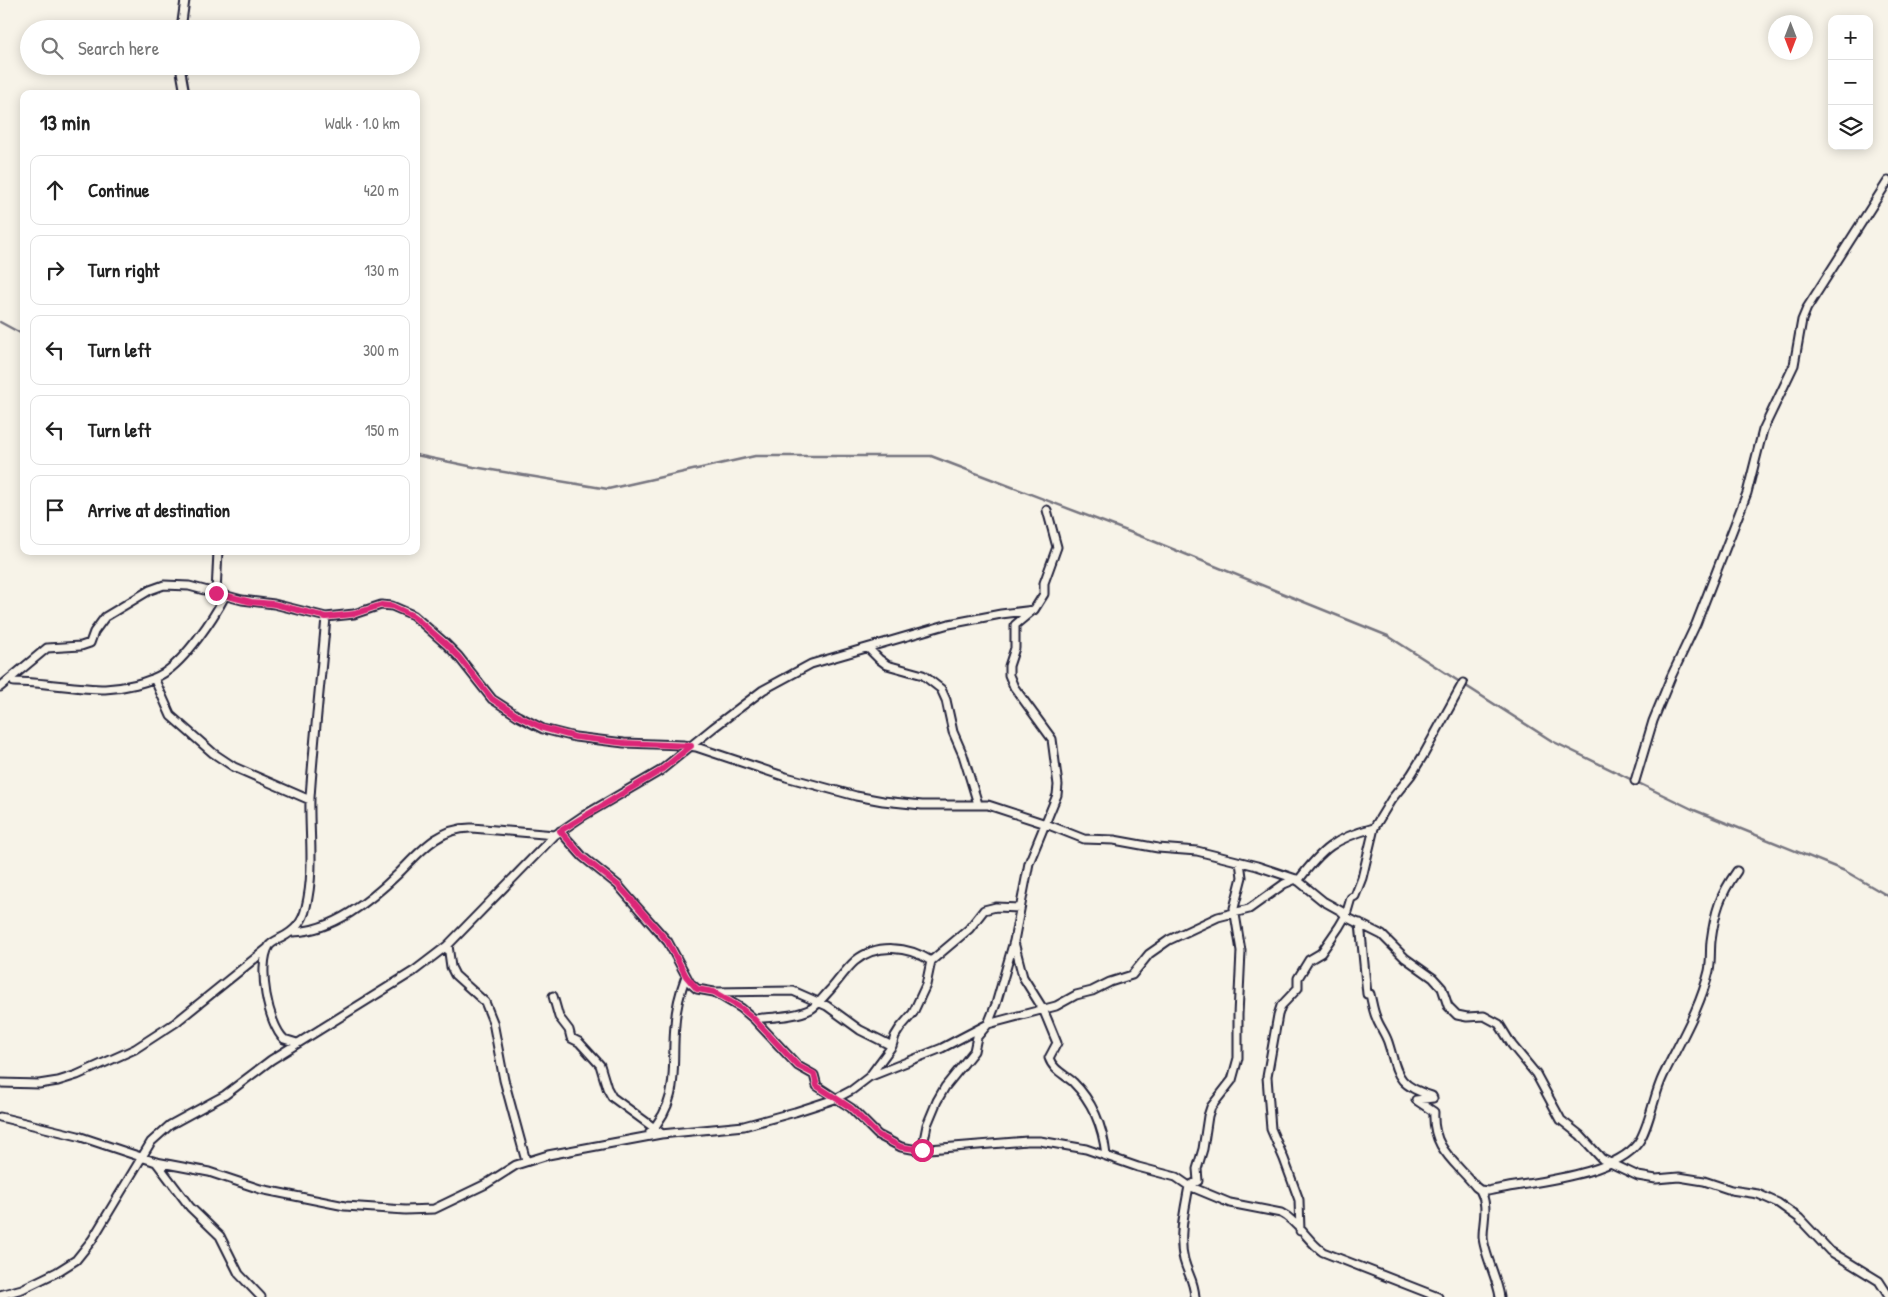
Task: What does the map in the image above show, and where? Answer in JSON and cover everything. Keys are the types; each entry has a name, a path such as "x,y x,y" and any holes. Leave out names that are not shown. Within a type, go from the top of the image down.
{"street":[{"path":"182,20 185,0"},
{"path":"182,75 184,90"},
{"path":"1635,781 1653,721 1696,624 1747,493 1763,430 1794,365 1802,320 1813,297 1888,181"},
{"path":"922,1150 927,1125 937,1100 945,1087 974,1052 977,1037 988,1024 996,1004 1014,941 1029,863 1057,795 1058,785 1052,738 1014,687 1008,670 1015,648 1014,625 1034,610 1044,594 1044,582 1057,547 1047,510"},
{"path":"216,593 218,555"},
{"path":"0,687 47,648 81,646 90,643 94,632 105,617 150,590 164,585 189,586 251,602 274,604 326,617 347,615 381,605 392,606 404,610 413,616 458,656 492,699 543,728 575,737 624,743 691,746 786,777 863,798 922,805 978,804 1046,824 1084,839 1114,840 1158,848 1197,851 1297,880 1348,918 1382,934 1405,958 1433,978 1442,988 1448,1006 1456,1015 1467,1017 1484,1016 1499,1024 1512,1045 1534,1069 1561,1120 1580,1135 1596,1154 1638,1176 1656,1179 1679,1177 1704,1181 1731,1190 1758,1194 1778,1203 1799,1218 1830,1251 1879,1280 1888,1295"},
{"path":"14,682 106,689 137,684 154,678 165,673 179,660 216,614 226,596"},
{"path":"0,1295 22,1289 57,1272 76,1260 92,1240 152,1142 170,1125 225,1095 271,1060 393,985 448,945 558,833 660,771 756,696 783,678 811,664 967,619 1034,610"},
{"path":"293,932 306,910 310,886 310,800 326,617"},
{"path":"868,648 887,664 923,675 941,689 946,700 953,732 963,755 978,804"},
{"path":"154,678 172,716 213,754 234,767 310,800"},
{"path":"1300,1231 1299,1200 1271,1129 1267,1077 1268,1063 1281,1006 1298,988 1298,978 1309,960 1322,953 1346,915 1350,898 1355,896 1362,878 1374,828 1391,800 1411,775 1424,754 1463,683"},
{"path":"0,1083 39,1084 58,1081 77,1075 135,1049 176,1023 276,940 293,932 317,929 363,904 398,874 425,846 449,831 461,827 558,833 583,857 618,885 630,898 668,942 686,976 697,989 714,992 793,991 819,1002 860,1030 892,1046"},
{"path":"0,1117 78,1136 156,1162 209,1172 260,1189 326,1203 420,1210 434,1209 443,1206 526,1161 646,1136 744,1126 795,1112 835,1098 852,1090 869,1077 942,1048 988,1024 1056,1006 1076,995 1092,991 1110,982 1132,975 1149,954 1158,947 1218,917 1249,909 1284,884 1297,880 1315,858 1328,847 1355,833 1374,828"},
{"path":"1189,1186 1198,1181 1197,1168 1212,1107 1232,1080 1237,1066 1242,951 1235,904 1243,872 1240,862"},
{"path":"1480,1190 1488,1191 1583,1173 1610,1163 1629,1152 1638,1143 1662,1078 1697,1009 1709,970 1718,904 1723,891 1737,870"},
{"path":"869,1077 892,1046 894,1036 913,1013 926,985 931,961 969,929 984,910 996,907 1020,908"},
{"path":"1360,923 1367,994 1370,994 1376,1017 1388,1042 1394,1067 1405,1084 1432,1096 1433,1098 1416,1100 1434,1112 1434,1130 1439,1144 1480,1190 1486,1204 1483,1226 1485,1248 1500,1297"},
{"path":"1014,941 1023,977 1043,1009 1057,1043 1049,1058 1050,1062 1056,1070 1076,1086 1097,1117 1106,1155"},
{"path":"448,945 451,966 455,975 485,1002 493,1022 504,1080 526,1161"},
{"path":"268,948 265,963 266,996 280,1036 289,1042 298,1043"},
{"path":"754,1019 806,1011 813,1008 855,962 877,950 904,949 915,952 931,961"},
{"path":"646,1136 662,1118 672,1096 675,1026 678,1002 686,976"},
{"path":"714,992 754,1019 798,1066 814,1074 817,1086 851,1108 878,1135 901,1147 922,1150 962,1145 1040,1141 1067,1145 1106,1155 1138,1168 1176,1177 1189,1186 1230,1203 1288,1216 1314,1246 1323,1252 1437,1297"},
{"path":"553,996 559,1018 572,1038 579,1042 600,1065 607,1088 612,1097 661,1134"},
{"path":"156,1162 190,1207 220,1236 239,1274 261,1297"},
{"path":"1189,1186 1183,1228 1183,1247 1184,1260 1194,1284 1195,1297"}],"waterway":[{"path":"0,322 20,333"},
{"path":"420,456 474,467 608,489 755,456 931,456 1148,539 1388,636 1552,741 1694,810 1845,871 1888,896"}],"route":[{"path":"216,593 251,602 293,608 326,617 354,614 370,607 381,605 392,606 404,610 413,616 446,644 458,656 492,699 518,716 543,728 575,737 624,743 691,746 660,771 560,831 583,857 618,885 668,942 690,983 697,989 714,992 741,1008 754,1019 798,1066 814,1074 817,1086 851,1108 878,1135 901,1147 922,1150"}]}
